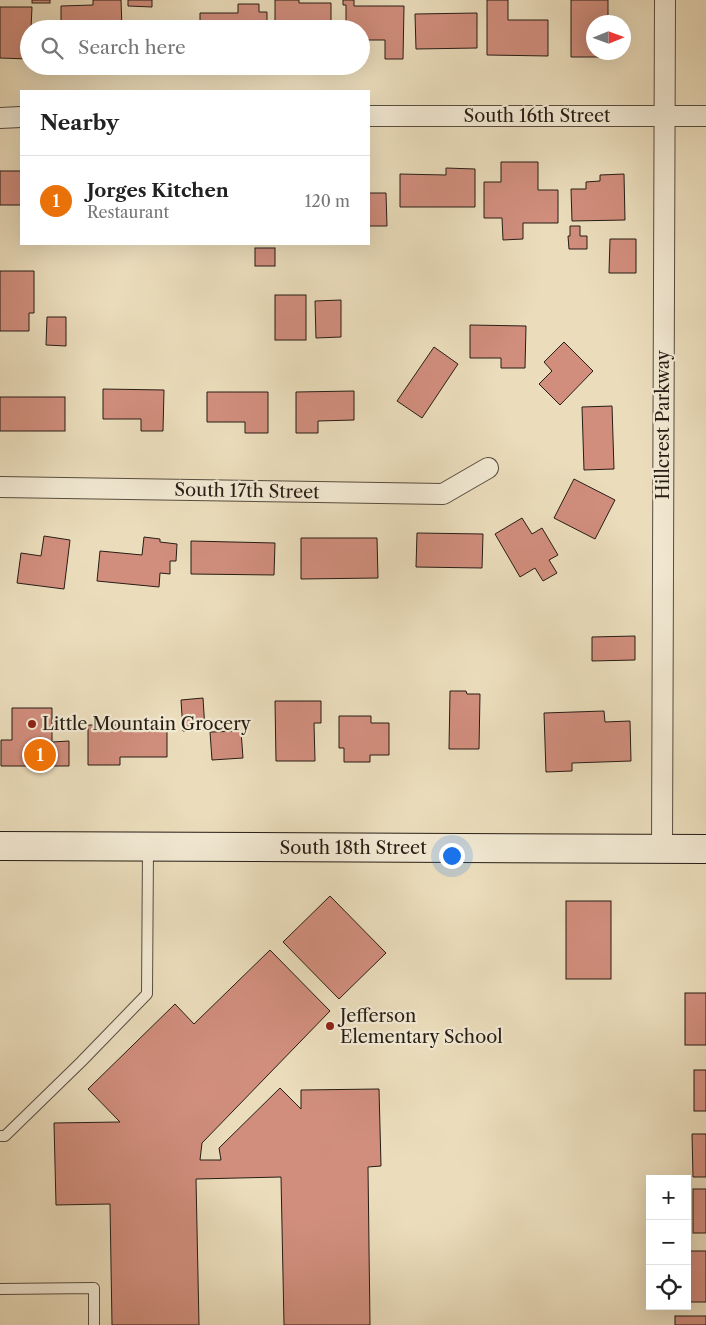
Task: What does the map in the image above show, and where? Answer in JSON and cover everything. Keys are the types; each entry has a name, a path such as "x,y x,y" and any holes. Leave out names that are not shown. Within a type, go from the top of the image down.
{"street":[{"name":"Hillcrest Parkway","path":"662,850 665,0"},
{"name":"South 16th Street","path":"370,116 706,116"},
{"path":"0,118 20,118"},
{"name":"South 17th Street","path":"0,487 443,494 488,468"},
{"name":"South 18th Street","path":"0,846 706,849"}],"lane":[{"path":"0,1136 5,1136 147,994 148,847"},
{"path":"0,1288 94,1288 94,1325"}],"building":[{"path":"32,0 50,0 50,3 32,3"},
{"path":"93,0 121,0 122,20 61,20 61,6 93,5"},
{"path":"128,0 152,0 152,7 128,6"},
{"path":"275,0 299,0 299,3 331,3 331,20 275,20"},
{"path":"343,0 354,0 354,6 404,6 403,59 385,59 385,40 370,40 370,20 346,20 346,5 343,5"},
{"path":"487,0 508,0 508,20 548,20 548,56 487,55"},
{"path":"571,0 608,0 608,15 586,15 586,57 571,57"},
{"path":"238,4 259,4 259,12 267,12 267,20 200,20 200,13 238,13"},
{"path":"0,7 32,7 31,20 20,20 20,59 0,58"},
{"path":"477,13 477,48 416,49 415,14"},
{"path":"501,162 538,162 538,190 558,190 558,223 523,223 523,239 503,240 502,218 484,218 484,182 501,182"},
{"path":"446,168 475,169 475,207 400,207 400,174 446,175"},
{"path":"0,171 20,171 20,205 0,205"},
{"path":"624,174 625,220 572,221 571,189 586,189 586,182 600,181 600,175"},
{"path":"370,193 386,193 387,226 370,226"},
{"path":"570,226 580,226 580,236 587,236 587,249 569,249 568,236 570,236"},
{"path":"610,239 636,239 636,273 609,273"},
{"path":"255,248 275,248 275,266 255,266"},
{"path":"0,271 34,271 34,313 29,313 29,331 0,331"},
{"path":"275,295 306,295 306,340 275,340"},
{"path":"341,300 341,337 316,338 315,301"},
{"path":"47,317 66,317 66,346 46,345"},
{"path":"470,325 526,326 525,368 501,368 501,358 470,358"},
{"path":"564,342 593,371 560,405 539,384 552,371 544,362"},
{"path":"434,347 458,364 422,418 397,401"},
{"path":"103,389 164,390 163,431 141,431 141,419 103,419"},
{"path":"354,391 354,420 318,421 318,433 296,433 296,392"},
{"path":"207,392 268,392 268,433 245,433 245,422 207,422"},
{"path":"0,397 65,397 65,431 0,431"},
{"path":"612,406 614,469 584,470 582,407"},
{"path":"574,479 615,500 595,539 554,518"},
{"path":"522,518 532,534 542,528 558,555 549,560 557,573 543,581 535,568 520,577 495,534"},
{"path":"417,533 483,534 482,568 416,567"},
{"path":"44,536 70,540 64,589 17,583 21,553 41,556"},
{"path":"144,537 160,539 160,542 177,544 176,561 170,561 170,574 160,573 159,587 97,581 100,551 142,555"},
{"path":"301,538 377,538 378,578 301,579"},
{"path":"191,541 275,543 274,575 191,574"},
{"path":"635,636 635,660 592,661 592,637"},
{"path":"450,691 466,691 467,694 480,694 479,749 449,749"},
{"path":"203,698 205,730 183,731 181,700"},
{"path":"275,701 321,701 321,723 314,723 315,761 276,761"},
{"name":"Little Mountain Grocery","path":"12,708 52,708 52,742 69,741 69,766 1,766 1,740 12,740"},
{"path":"604,711 605,722 630,721 631,761 572,763 572,771 546,772 544,713"},
{"path":"339,716 371,716 371,723 389,723 389,755 370,755 370,762 344,762 344,748 339,748"},
{"path":"88,725 167,725 167,757 120,757 120,765 88,765"},
{"path":"241,731 243,758 212,760 210,732"},
{"path":"330,896 386,953 339,999 283,942"},
{"path":"566,901 611,901 611,979 566,979"},
{"path":"270,950 330,1011 202,1143 200,1160 221,1160 219,1148 280,1088 301,1109 301,1090 379,1089 381,1166 368,1167 370,1325 284,1325 281,1177 196,1179 199,1325 112,1325 110,1204 56,1205 54,1123 120,1122 88,1089 175,1004 194,1024"},
{"path":"685,993 706,993 706,1045 685,1045"},
{"path":"694,1070 706,1070 706,1111 694,1111"},
{"path":"692,1134 706,1134 706,1177 693,1177"},
{"path":"693,1189 706,1189 706,1233 693,1233"},
{"path":"691,1251 706,1251 706,1302 691,1302"},
{"path":"675,1316 706,1316 706,1325 675,1325"}],"place":[{"name":"Little Mountain Grocery","path":"32,724"},
{"name":"Jorges Kitchen","path":"40,755"},
{"name":"Jefferson Elementary School","path":"330,1026"}]}
